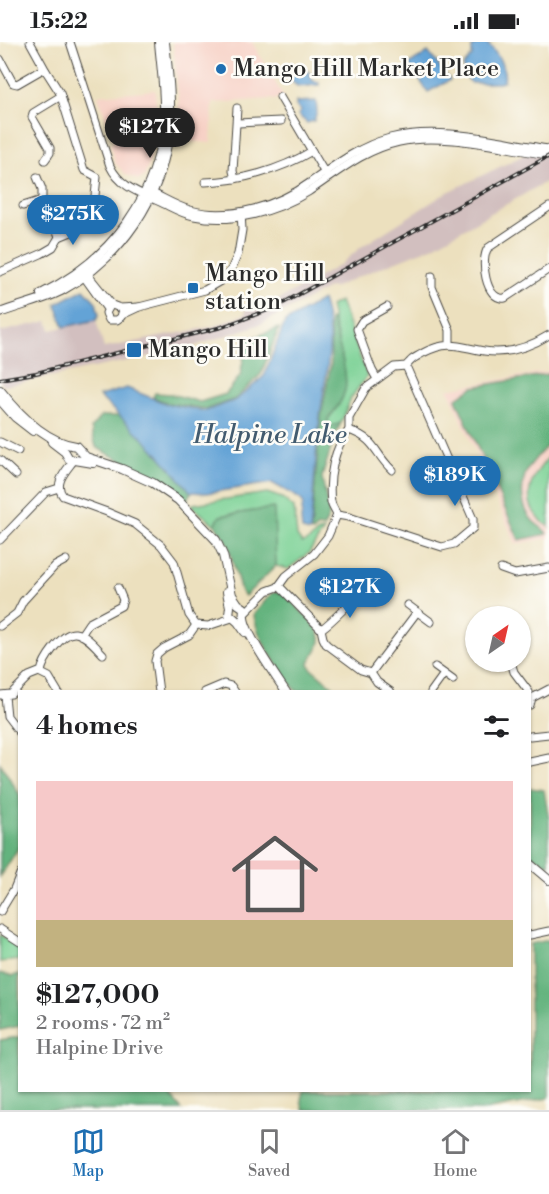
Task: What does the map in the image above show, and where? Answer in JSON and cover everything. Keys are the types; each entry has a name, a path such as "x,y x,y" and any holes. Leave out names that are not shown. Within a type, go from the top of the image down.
{"main road":[{"path":"148,194 163,129 164,94 159,42"},
{"path":"0,312 45,298 84,273 118,236 148,194 163,163 169,130 170,101 165,42"},
{"path":"0,390 2,401 20,422 72,454 155,488 176,503 205,533 220,558 237,612 279,690"},
{"path":"237,612 285,690"},
{"path":"531,861 549,874"},
{"path":"531,865 549,880"}],"street":[{"path":"30,42 61,96 84,170 97,177 95,200 91,210 69,234 59,237"},
{"path":"70,42 110,166 123,182 181,207 197,211 242,214 282,199 366,153 405,140 440,139 549,155"},
{"path":"0,59 13,83 17,84 43,69 46,71"},
{"path":"45,160 50,153 50,148 32,117 33,113 61,96"},
{"path":"280,97 326,175"},
{"path":"235,179 233,171 238,123 237,108"},
{"path":"238,123 281,121"},
{"path":"326,175 345,158 368,145 393,137 414,134 449,134 549,150"},
{"path":"205,182 254,175 299,159 312,151"},
{"path":"0,272 54,247 59,237 49,207 42,200 42,189 37,177"},
{"path":"23,206 42,200"},
{"path":"549,207 488,248 484,256 488,288 494,296 499,298 505,298 549,269"},
{"path":"84,273 115,309 139,307 205,290 225,277 233,266 238,254 242,214"},
{"path":"432,276 432,287 450,330 450,344"},
{"path":"377,378 357,329 362,321 387,307"},
{"path":"196,625 208,626 255,602 268,590 279,586 284,577 317,551 328,536 337,515 332,504 330,478 342,438 349,430 349,418 359,398 377,378 394,367 405,366 414,356 438,345 450,344 497,352 529,347 549,335"},
{"path":"337,515 442,547 454,544 473,528 473,519 405,366"},
{"path":"349,430 369,439 384,463 392,470"},
{"path":"0,442 18,451"},
{"path":"72,454 59,488 61,494 68,499 139,526 153,540 161,544 174,561 189,615 196,625"},
{"path":"0,460 16,475"},
{"path":"0,540 46,492 59,488"},
{"path":"0,626 17,613 23,601 55,566 66,560"},
{"path":"501,570 515,574 549,568"},
{"path":"321,628 328,626 339,612 365,588 357,581"},
{"path":"279,586 321,628 326,644 362,670 372,674 377,682 388,690"},
{"path":"81,635 88,623 121,606 123,600 118,588"},
{"path":"408,605 431,622"},
{"path":"372,674 417,612"},
{"path":"159,690 155,661 157,654 189,635 196,625"},
{"path":"41,672 46,657 66,636 75,633 81,635 103,654"},
{"path":"435,667 453,680"},
{"path":"18,730 7,716 3,695 13,693 31,674 41,672 49,676 57,690"},
{"path":"514,672 529,690"},
{"path":"432,690 444,674"},
{"path":"210,690 224,684 231,686 234,690"},
{"path":"531,693 549,689"},
{"path":"531,736 549,734"},
{"path":"531,762 549,758"},
{"path":"0,912 18,879"},
{"path":"0,929 18,941"},
{"path":"531,935 549,932"}],"shaded area":[{"name":"Mango Hill Market Place","path":"173,42 252,42 283,96 274,100 213,103 211,143 176,140 179,103"},
{"path":"155,90 157,118 154,138 149,164 144,177 138,180 125,174 115,163 110,144 114,143 98,95"},
{"path":"549,141 549,180 432,247 333,288 330,287 261,324 186,349 4,386 0,381 0,332 48,321 51,330 96,320 104,348 215,326 245,314 246,307 262,306 282,298 340,265 361,247 446,193"},
{"path":"549,371 549,538 516,544 448,389"}],"green space":[{"path":"340,301 367,376 351,398 341,423 329,427 328,419 340,402 346,383 330,306"},
{"path":"330,319 332,319 342,355 346,384 338,406 328,419 329,427 341,423 322,477 329,515 324,527 318,527 313,532 311,531 321,416 331,363"},
{"path":"279,328 261,374 235,399 207,409 168,403 153,397 155,393 171,394 200,402 226,394 240,376 247,340"},
{"path":"549,374 549,444 527,471 522,493 529,516 547,534 519,540 456,399 473,387"},
{"path":"101,416 121,416 152,447 191,492 187,500 155,477 96,447 91,428"},
{"path":"549,457 549,527 533,510 530,493 531,484"},
{"path":"267,493 282,498 294,508 297,536 302,543 324,530 309,553 288,569 276,566 273,508 220,516 215,525 192,506"},
{"path":"274,508 276,566 245,596 241,592 227,541 215,525 220,516"},
{"path":"272,593 285,594 318,629 321,642 309,663 311,668 337,690 295,690 284,675 259,633 254,614"},
{"path":"0,763 18,792 18,849 0,877"},
{"path":"531,788 544,790 549,820 549,865 531,856"},
{"path":"0,935 18,945 18,960 0,962"},
{"path":"549,940 549,1098 484,1110 303,1110 301,1099 303,1092 531,1092 531,944"},
{"path":"0,973 13,976 18,974 18,1026 0,1030"},
{"path":"18,1037 18,1092 167,1092 182,1110 0,1110 0,1040"}],"water":[{"path":"486,42 500,60 504,70 504,81 471,83 466,77 463,66 472,56 472,47"},
{"path":"428,52 450,80 428,92 409,65"},
{"path":"293,69 308,71 313,81 319,82 319,85 298,86 288,74"},
{"path":"316,101 317,111 314,121 307,123 298,115 301,111 296,106 296,102"},
{"path":"84,289 96,302 99,315 96,320 64,327 56,304"},
{"name":"Halpine Lake","path":"322,300 329,331 329,345 318,431 310,532 302,530 303,502 272,483 207,493 191,492 152,447 99,396 127,388 167,404 206,411 236,400 264,376 285,322"}],"railway":[{"path":"0,379 36,373 222,327 276,307 549,156"}],"place":[{"name":"Mango Hill Market Place","path":"221,69"},
{"name":"Mango Hill station","path":"193,288"},
{"name":"Mango Hill","path":"134,350"}]}
